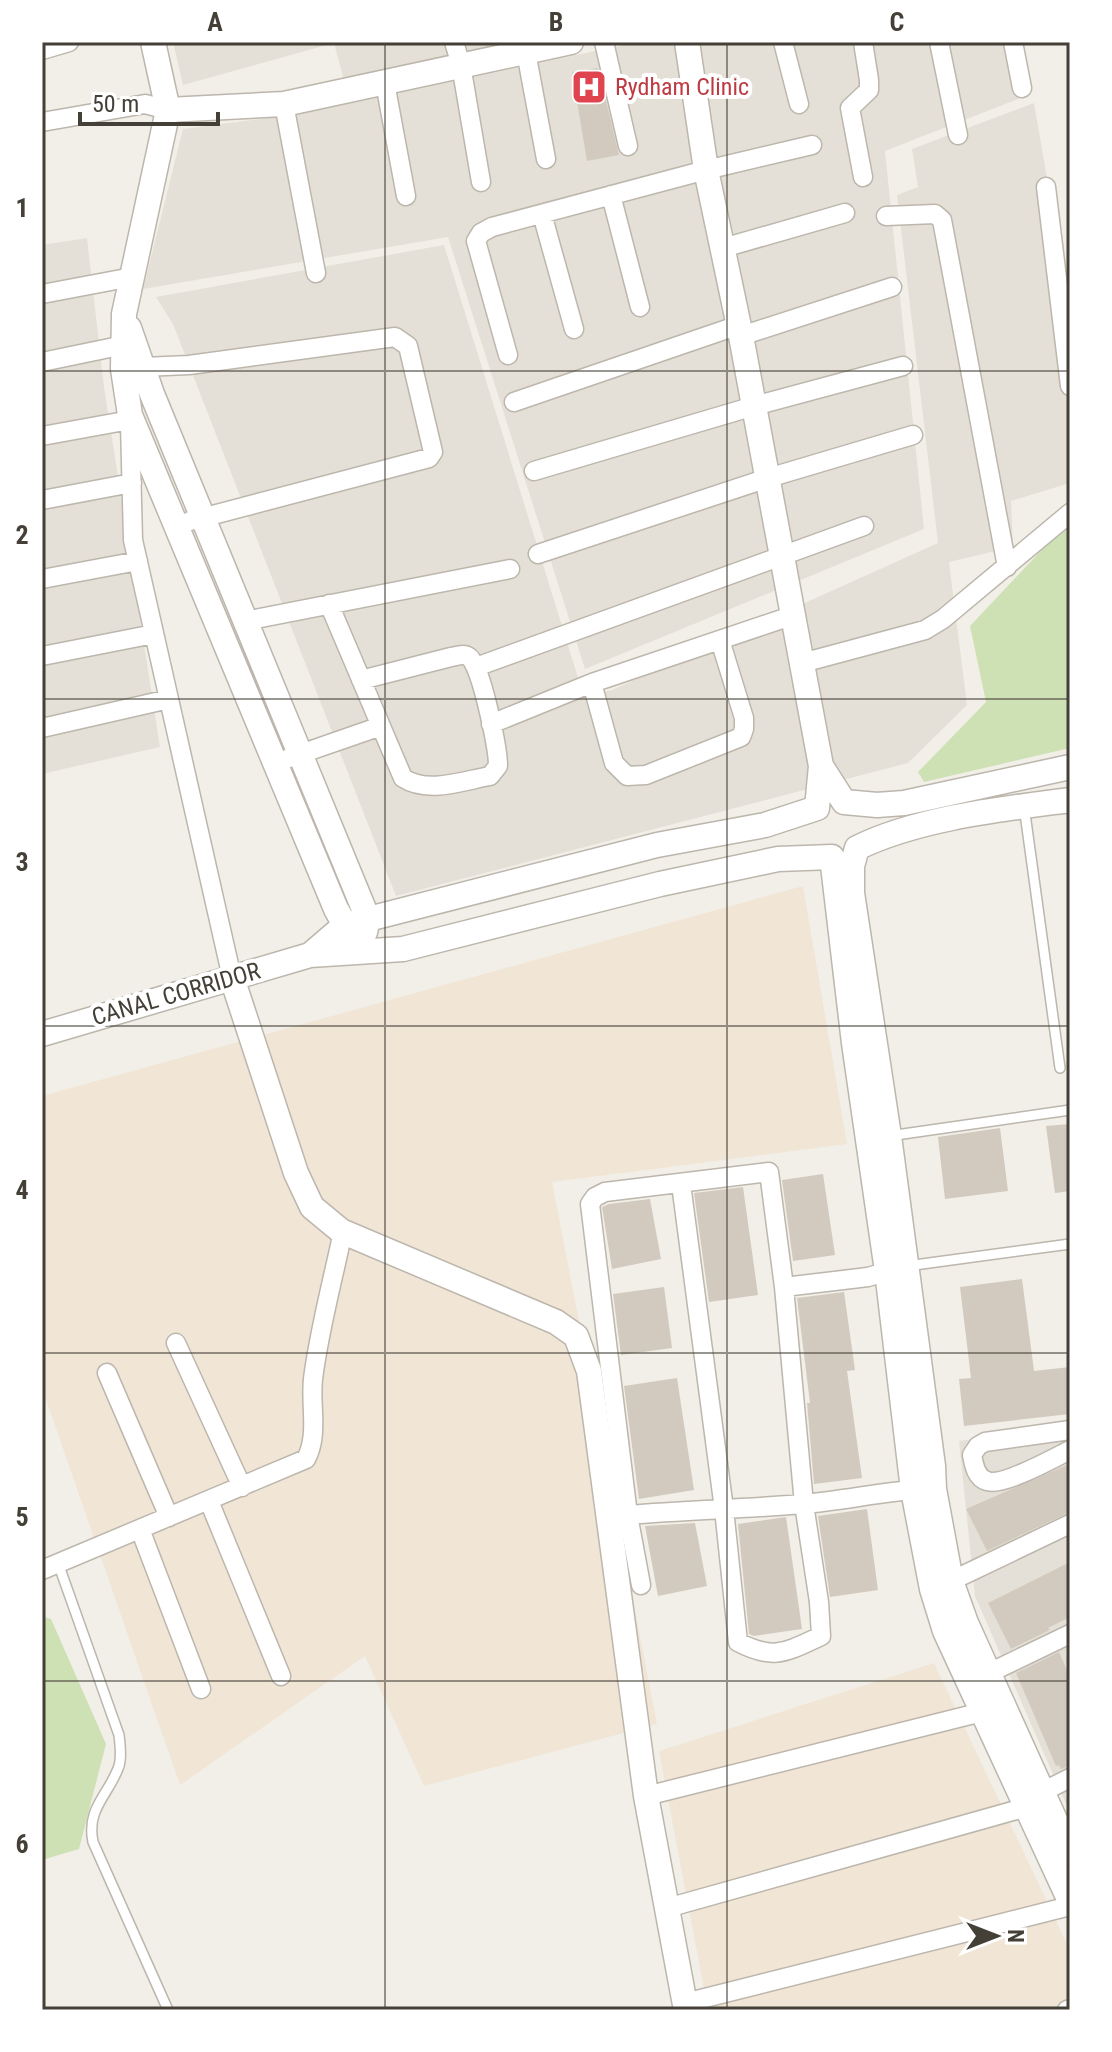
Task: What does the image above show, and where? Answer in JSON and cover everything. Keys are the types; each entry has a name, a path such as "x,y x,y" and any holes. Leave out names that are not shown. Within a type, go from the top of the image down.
{"street":[{"path":"42,50 69,42"},
{"path":"153,42 168,110 124,314 123,369 130,418 133,540 232,978 296,1173 312,1207 343,1231 556,1322 576,1336 589,1371 646,1796 686,2007 1070,1904 989,1673 948,1595 923,1489 933,1466 854,1043 832,857"},
{"path":"42,122 145,104 168,110 284,104 385,83 457,54 526,52 571,42"},
{"path":"604,42 628,146"},
{"path":"687,42 706,170 740,330 821,766 817,808 808,824 808,834 816,850 832,857"},
{"path":"783,42 799,104"},
{"path":"863,42 869,90 850,108 863,177"},
{"path":"939,42 958,135"},
{"path":"1013,42 1022,88"},
{"path":"526,52 546,159"},
{"path":"457,54 481,182"},
{"path":"385,83 406,196"},
{"path":"284,104 316,273"},
{"path":"508,355 476,241 481,233 492,227 611,195 812,145"},
{"path":"1046,187 1070,386"},
{"path":"611,195 640,307"},
{"path":"723,248 845,213"},
{"path":"542,214 574,329"},
{"path":"886,216 935,214 942,220 1007,567"},
{"path":"42,294 132,277"},
{"path":"514,402 740,330 892,287"},
{"path":"124,314 300,754 357,922 360,952"},
{"path":"143,367 189,365 395,337 408,346 433,452 429,458 176,526"},
{"path":"42,362 124,345"},
{"path":"534,471 903,366"},
{"path":"42,436 130,418"},
{"path":"130,418 336,909 357,922"},
{"path":"538,554 768,478 913,435"},
{"path":"42,500 132,483"},
{"path":"802,663 925,630 943,619 1070,513"},
{"path":"476,667 864,526"},
{"path":"42,579 138,561"},
{"path":"245,621 510,569"},
{"path":"329,604 361,680 403,778 414,785 431,786 490,776 498,766 491,724 471,658 464,655 361,680"},
{"path":"491,724 592,683 794,615"},
{"path":"42,656 154,634"},
{"path":"592,683 614,763 627,776 646,775 741,737 744,718 720,640"},
{"path":"42,728 169,699"},
{"path":"275,764 381,726"},
{"path":"821,766 844,802 859,814 863,822 862,840 852,866 852,893 889,1136 897,1269"},
{"path":"310,955 357,922 657,845 765,825 834,801 877,805 904,803 1070,767"},
{"path":"310,955 403,949 660,884 778,859 850,854 881,836 909,828 1070,800"},
{"name":"CANAL CORRIDOR","path":"42,1034 310,955"},
{"path":"641,1585 628,1515 590,1204 605,1192 769,1172 821,1636 783,1654 754,1651 738,1642 724,1509 681,1184"},
{"path":"50,1566 306,1459 312,1448 313,1382 343,1231"},
{"path":"784,1287 868,1277 897,1269"},
{"path":"176,1343 242,1487"},
{"path":"107,1373 169,1517"},
{"path":"1070,1430 985,1442 972,1455 975,1470 983,1480 991,1483 1005,1480 1070,1450"},
{"path":"628,1515 804,1504 923,1489"},
{"path":"209,1501 281,1676"},
{"path":"948,1595 1070,1524"},
{"path":"140,1529 201,1689"},
{"path":"948,1595 945,1631 982,1712 1034,1800 1070,1853"},
{"path":"989,1673 1070,1634"},
{"path":"646,1796 982,1712"},
{"path":"667,1908 1034,1800 1070,1778"}],"lane":[{"path":"1024,806 1060,1068"},
{"path":"889,1136 1070,1110"},
{"path":"897,1269 1070,1244"},
{"path":"50,1566 119,1735 119,1767 92,1816 90,1828 93,1842 168,2010"}],"shaded area":[{"path":"173,42 535,42 346,88 334,43 183,85"},
{"path":"638,42 1023,42 1031,94 885,151 924,529 585,669 448,237 143,289 183,129 299,114"},
{"path":"1034,103 1070,310 1070,483 1011,501 1013,547 949,562 967,705 908,763 396,896 173,324 156,297 444,245 584,697 612,690 938,543 897,195 918,187 912,149"},
{"path":"87,238 104,387 160,747 42,774 42,245"},
{"path":"803,886 847,1144 552,1182 657,1724 424,1786 365,1656 180,1785 42,1388 42,1096"},
{"path":"1070,1424 1070,1813 975,1596 959,1441"},
{"path":"934,1663 1070,1950 1070,2010 708,2010 659,1751"}],"green space":[{"path":"1070,520 1070,748 924,782 918,772 986,702 970,626"},
{"path":"42,1616 51,1619 106,1744 79,1849 42,1860"}],"building":[{"path":"598,68 619,155 587,161 572,72"},
{"path":"1070,1124 1070,1191 1055,1193 1046,1126"},
{"path":"1000,1128 1008,1191 945,1199 938,1137"},
{"path":"823,1174 835,1255 793,1261 782,1180"},
{"path":"743,1187 758,1295 709,1302 694,1193"},
{"path":"650,1199 661,1259 612,1269 602,1207"},
{"path":"1022,1279 1034,1371 1070,1367 1070,1414 964,1426 959,1379 971,1378 960,1287"},
{"path":"664,1287 672,1348 621,1355 613,1294"},
{"path":"844,1292 855,1370 847,1371 862,1478 814,1484 807,1403 810,1403 797,1298"},
{"path":"677,1378 694,1490 639,1499 624,1386"},
{"path":"1067,1465 1070,1470 1070,1512 987,1551 966,1509"},
{"path":"867,1509 878,1590 830,1597 818,1516"},
{"path":"786,1517 802,1629 754,1636 749,1634 738,1524"},
{"path":"695,1523 707,1586 658,1596 645,1526"},
{"path":"1070,1562 1070,1617 1011,1649 988,1603"},
{"path":"1059,1652 1070,1677 1070,1766 1061,1769 1059,1765 1056,1766 1016,1673"}],"place":[{"name":"Rydham Clinic","path":"589,87"}]}
